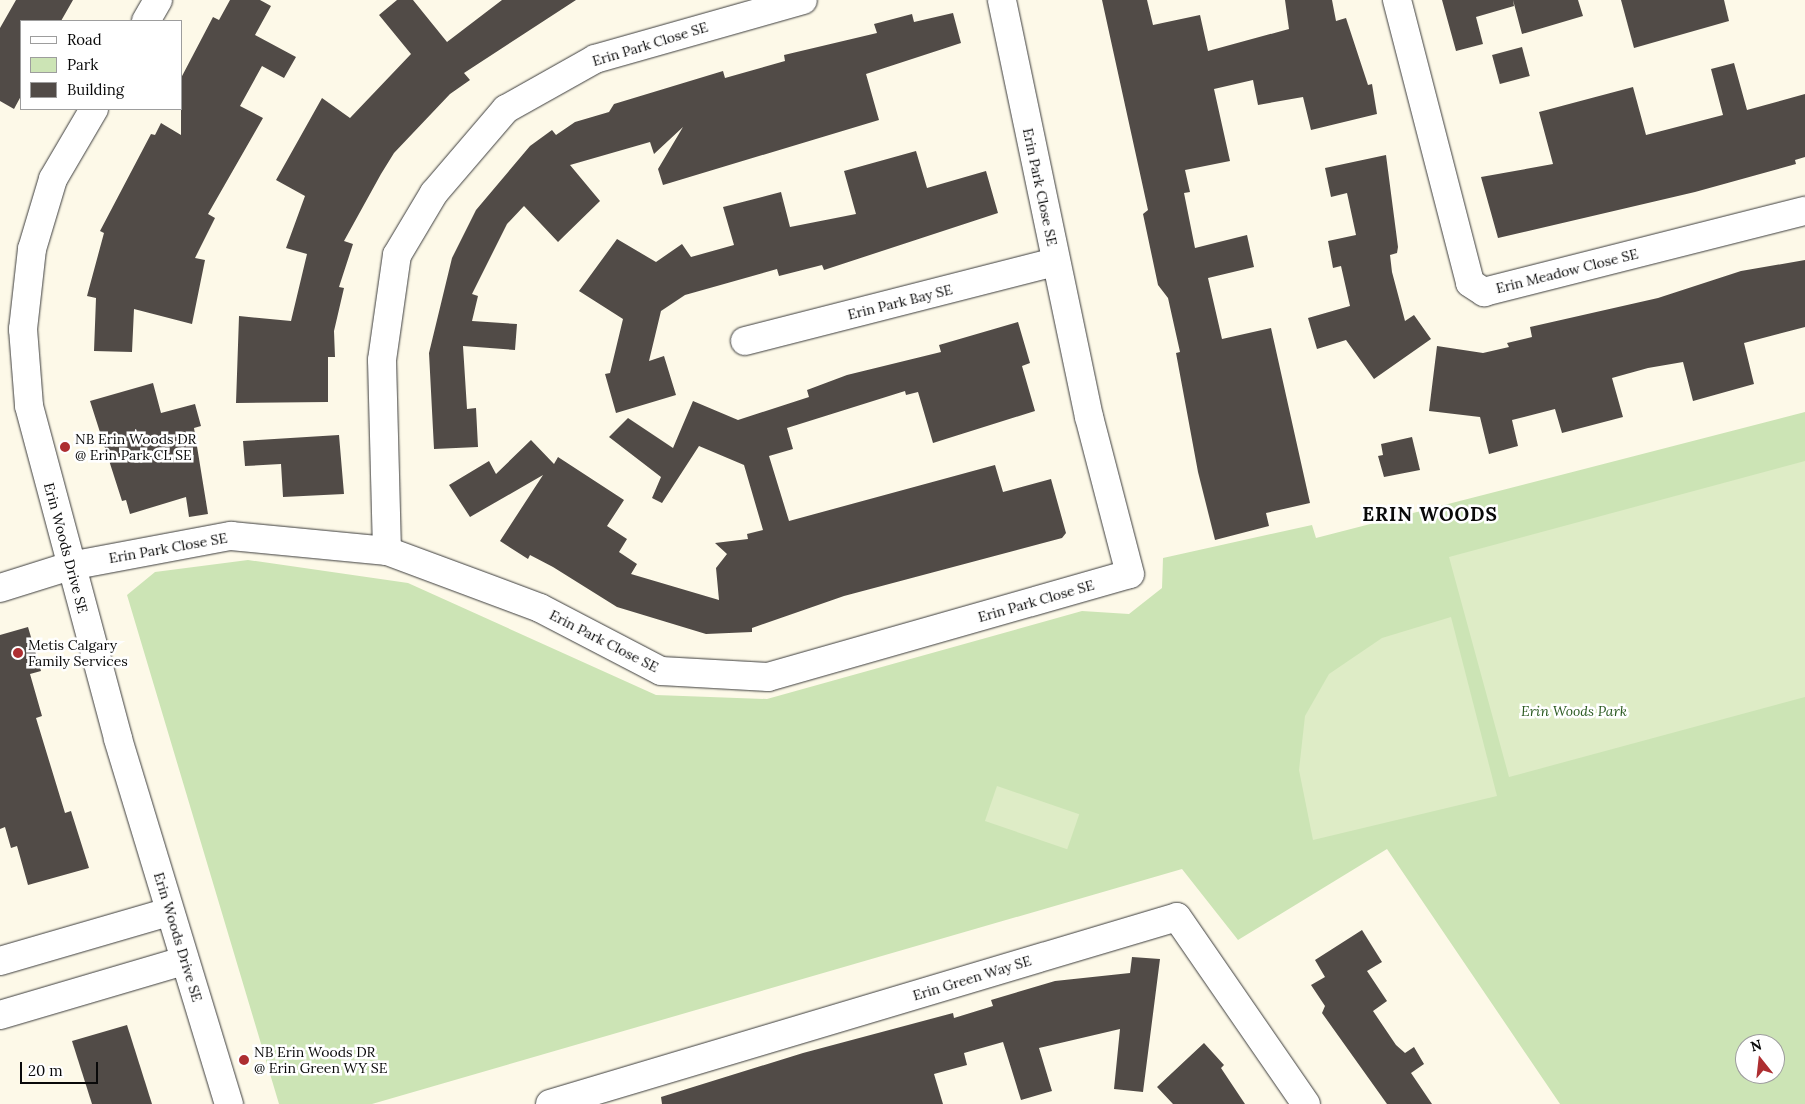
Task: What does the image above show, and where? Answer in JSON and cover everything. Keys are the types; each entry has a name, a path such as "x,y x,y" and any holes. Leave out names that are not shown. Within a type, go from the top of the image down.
{"street":[{"path":"147,20 158,0"},
{"name":"Erin Park Close SE","path":"387,551 382,360 397,255 434,193 506,109 595,59 803,0"},
{"name":"Erin Park Close SE","path":"0,588 70,566 230,536 387,551 540,608 661,671 768,677 1130,574 1055,262 1002,0"},
{"name":"Erin Meadow Close SE","path":"1398,0 1470,283 1484,292 1805,211"},
{"name":"Erin Woods Drive SE","path":"93,110 53,179 32,249 23,329 29,406 70,566 169,912 229,1104"},
{"name":"Erin Park Bay SE","path":"745,341 1055,262"},
{"path":"0,961 169,912"},
{"name":"Erin Green Way SE","path":"550,1104 617,1095 1177,917 1306,1104"},
{"path":"0,1016 184,962"}],"green space":[{"name":"Erin Woods Park","path":"1805,412 1805,1104 1560,1104 1387,849 1238,940 1182,869 372,1104 279,1104 127,595 155,572 248,560 408,583 656,695 767,699 1082,611 1129,614 1162,588 1163,558 1312,525 1316,538"},
{"path":"1805,461 1805,697 1509,777 1449,557"},
{"path":"1451,617 1497,796 1313,840 1299,770 1305,716 1329,674 1382,638"},
{"path":"997,786 1079,814 1067,849 985,821"}],"building":[{"path":"16,0 73,0 62,20 20,20 20,98 14,109 0,101 0,28"},
{"path":"230,0 260,0 271,6 255,35 296,57 284,78 262,66 240,106 263,118 208,214 215,218 195,258 205,260 192,324 134,309 132,352 94,351 96,298 87,296 104,233 100,231 151,134 155,135 161,123 181,135 182,76 213,17 219,20"},
{"path":"397,0 413,0 447,42 502,0 576,0 464,73 470,80 450,94 394,153 381,174 344,241 353,244 339,287 344,288 334,331 335,357 328,357 328,402 236,403 239,316 291,321 307,254 286,248 305,196 276,180 322,98 350,118 411,54 379,15"},
{"path":"1102,0 1147,0 1153,25 1200,15 1208,51 1289,29 1285,0 1332,0 1336,21 1346,18 1368,85 1372,84 1377,114 1311,130 1303,97 1258,105 1253,80 1214,89 1230,161 1185,170 1190,192 1184,193 1195,248 1247,235 1254,267 1208,278 1222,339 1271,328 1310,503 1266,513 1269,526 1215,540 1198,472 1176,353 1180,352 1168,298 1158,285 1143,214 1148,210"},
{"path":"1442,0 1513,0 1514,6 1476,17 1483,44 1456,51"},
{"path":"1513,0 1578,0 1583,16 1522,34"},
{"path":"1621,0 1724,0 1729,21 1634,48"},
{"path":"953,13 961,43 866,74 879,120 663,185 658,169 683,127 654,154 650,142 570,165 600,201 558,242 524,206 507,224 472,294 478,296 472,321 517,324 515,350 463,346 467,409 476,408 478,447 434,449 429,353 452,258 476,210 530,146 552,130 556,135 575,122 609,112 614,104 723,71 725,78 785,61 784,55 877,33 874,24 912,14 914,22"},
{"path":"1522,47 1530,76 1500,84 1492,55"},
{"path":"1734,63 1747,110 1805,94 1805,157 1795,160 1796,164 1695,192 1498,238 1481,177 1553,164 1539,112 1633,87 1646,135 1723,115 1711,69"},
{"path":"916,151 927,188 986,171 998,213 824,270 822,265 779,276 777,269 685,295 661,311 649,361 664,356 676,395 616,413 605,374 610,373 623,319 579,291 617,239 656,262 682,244 691,257 734,245 723,207 781,192 790,227 856,214 844,171"},
{"path":"1386,155 1398,247 1397,253 1390,255 1392,272 1405,321 1414,315 1431,339 1374,379 1346,340 1317,349 1308,318 1350,306 1341,266 1333,268 1328,241 1356,235 1347,193 1331,197 1325,168"},
{"path":"1805,260 1805,327 1744,343 1754,384 1693,401 1683,362 1648,368 1612,378 1623,417 1562,433 1555,409 1512,420 1518,446 1489,454 1480,417 1429,411 1437,346 1483,353 1509,347 1507,343 1532,337 1530,327 1658,298 1741,271"},
{"path":"1018,322 1030,363 1022,366 1035,411 933,443 918,392 906,395 905,391 787,428 793,449 769,456 789,521 995,465 1003,492 1051,479 1066,533 1062,538 844,596 752,628 752,632 706,634 617,607 553,567 530,555 528,559 500,541 543,475 470,517 449,485 489,461 496,474 531,440 554,464 558,457 624,500 607,526 627,539 619,552 637,564 631,574 719,600 716,568 727,554 715,543 748,539 747,534 763,530 744,465 699,446 662,503 652,498 661,477 609,437 628,418 673,448 693,401 738,420 809,397 807,390 847,375 941,352 939,345"},
{"path":"153,383 161,413 195,404 201,426 194,428 208,514 189,517 186,497 130,514 126,500 122,501 90,401"},
{"path":"339,435 344,494 283,497 281,464 245,466 243,441"},
{"path":"1412,437 1420,470 1384,477 1378,456 1383,455 1381,444"},
{"path":"28,627 41,671 30,674 42,716 36,718 65,813 71,811 89,868 28,885 17,846 11,848 5,827 0,829 0,635"},
{"path":"1362,930 1382,962 1367,971 1387,1001 1373,1011 1396,1045 1405,1053 1414,1047 1424,1064 1411,1073 1432,1104 1387,1104 1322,1013 1325,1006 1311,985 1325,977 1315,960"},
{"path":"1132,957 1160,959 1143,1092 1114,1089 1120,1029 1039,1048 1052,1091 1021,1100 1003,1042 964,1053 967,1065 934,1074 943,1104 662,1104 661,1097 803,1053 953,1013 954,1018 993,1006 991,1000 1055,981 1130,973"},
{"path":"127,1025 152,1104 92,1104 72,1041"},
{"path":"1204,1043 1224,1065 1221,1068 1245,1104 1173,1104 1157,1087"}],"place":[{"name":"NB Erin Woods DR @ Erin Park CL SE","path":"65,447"},
{"name":"Metis Calgary Family Services","path":"18,653"},
{"name":"NB Erin Woods DR @ Erin Green WY SE","path":"244,1060"}],"district":[{"name":"ERIN WOODS","path":"1430,515"}]}
